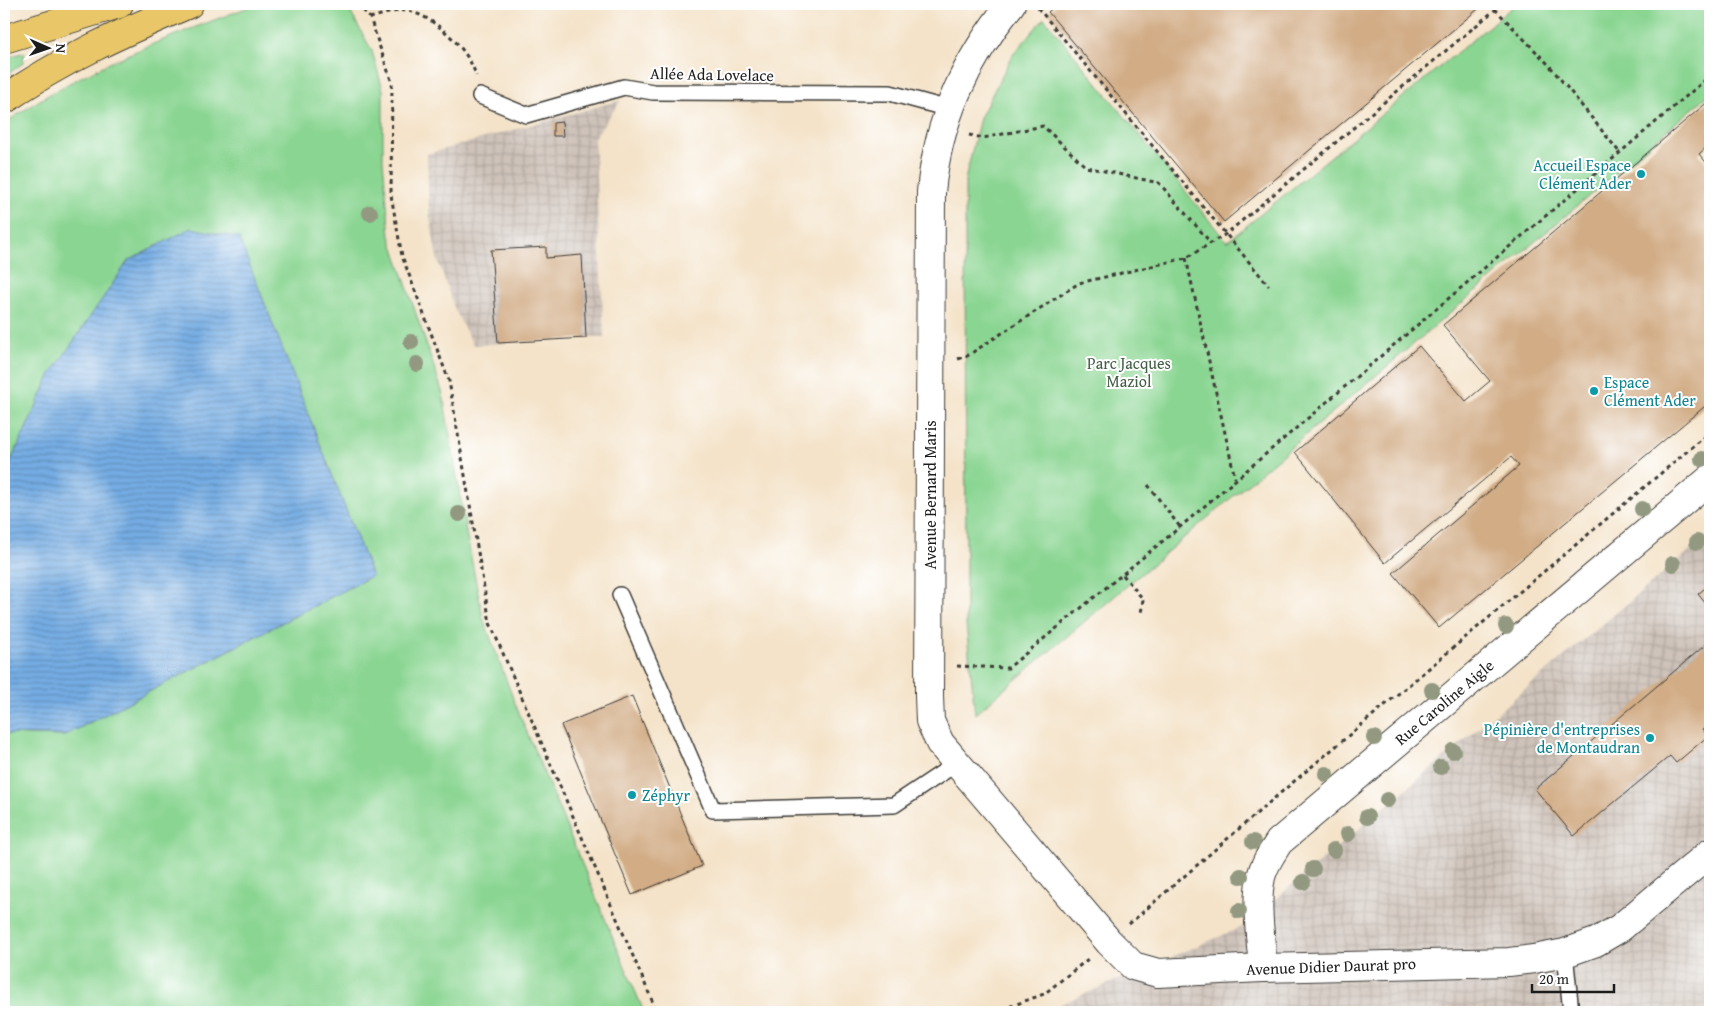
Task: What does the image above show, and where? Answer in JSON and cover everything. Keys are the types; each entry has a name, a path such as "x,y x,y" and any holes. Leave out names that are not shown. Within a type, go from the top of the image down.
{"highway":[{"path":"4,39 119,4"},
{"path":"4,100 42,73 104,40 189,4"}],"street":[{"name":"Avenue Bernard Maris","path":"1010,4 981,44 963,77 945,119 934,158 931,192 930,721 940,743 1109,942"},
{"name":"Rue Caroline Aigle","path":"1263,968 1260,906 1261,878 1269,858 1279,842 1710,479"},
{"name":"Avenue Didier Daurat pro","path":"1109,942 1133,966 1158,973 1263,968 1509,962 1565,953 1596,942 1620,928 1710,853"}],"lane":[{"name":"Allée Ada Lovelace","path":"480,96 526,115 624,87 653,92 890,93 945,119"},
{"path":"620,594 712,810 894,805 957,763"},
{"path":"1565,953 1571,1012"}],"path":[{"path":"358,4 370,18 392,83 391,195 402,256 448,381 490,623 657,1012"},
{"path":"1034,4 1046,15 1269,286"},
{"path":"931,368 967,356 1079,283 1186,258 1226,234 1502,4"},
{"path":"1495,9 1549,65 1620,153"},
{"path":"370,18 390,12 411,11 435,23 466,53 473,65 480,96"},
{"path":"929,665 1008,668 1180,526 1710,76"},
{"path":"945,119 983,138 1043,126 1086,168 1159,183 1211,243"},
{"path":"1186,258 1236,478"},
{"path":"995,1012 1044,994 1109,942 1285,789 1710,432"},
{"path":"1148,485 1180,526"},
{"path":"1123,574 1143,599 1141,614"}],"shaded area":[{"path":"621,100 594,138 604,337 473,345 455,310 437,258 429,213 427,154"},
{"path":"1710,534 1710,1012 1042,1012 1242,927"}],"green space":[{"path":"257,4 346,4 372,51 383,90 383,161 390,236 443,394 467,537 483,618 516,706 644,1012 4,1012 4,734 64,736 372,576 238,238 191,228 51,374 4,476 4,124 64,86 126,55"},
{"name":"Parc Jacques Maziol","path":"1516,4 1710,4 1710,94 975,714 966,624 965,180 980,118 1012,56 1044,18 1227,242"},
{"path":"25,52 23,63 4,77 4,58"}],"water":[{"path":"191,228 239,238 372,576 64,736 4,734 4,476 51,374 128,261"}],"building":[{"path":"1058,4 1484,4 1224,222 1048,12"},
{"name":"Espace Clément Ader","path":"1710,100 1710,144 1699,154 1710,167 1710,402 1439,628 1393,573 1519,466 1511,457 1385,563 1295,452 1419,346 1466,401 1490,381 1443,325"},
{"path":"562,122 563,136 553,136 553,123"},
{"path":"546,247 546,258 582,255 586,338 498,343 491,250"},
{"path":"1710,584 1710,609 1698,594"},
{"name":"Pépinière d'entreprises de Montaudran","path":"1710,641 1710,722 1702,729 1708,736 1676,763 1670,756 1574,836 1535,789"},
{"name":"Zéphyr","path":"632,696 702,866 632,895 561,725"}],"place":[{"name":"Accueil Espace Clément Ader","path":"1641,174"},
{"name":"Espace Clément Ader","path":"1594,391"},
{"name":"Pépinière d'entreprises de Montaudran","path":"1650,738"},
{"name":"Zéphyr","path":"632,795"}]}
